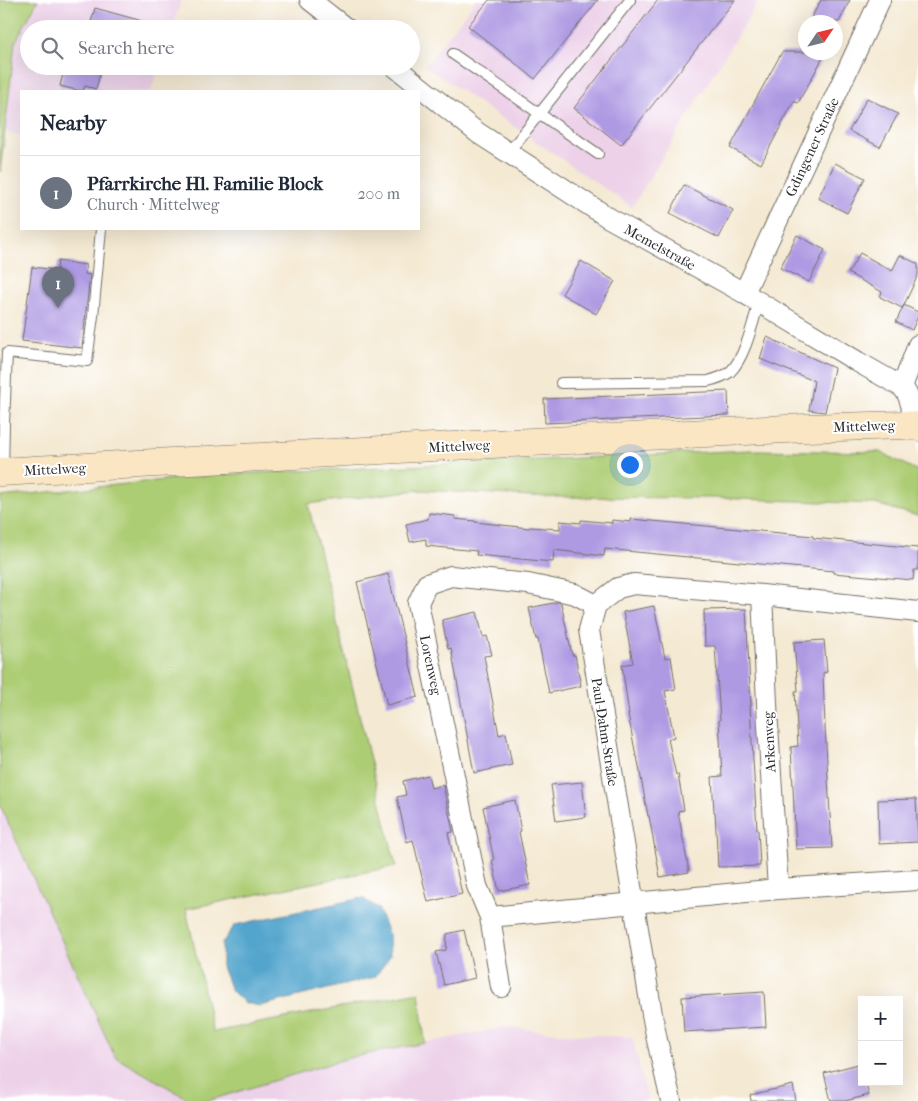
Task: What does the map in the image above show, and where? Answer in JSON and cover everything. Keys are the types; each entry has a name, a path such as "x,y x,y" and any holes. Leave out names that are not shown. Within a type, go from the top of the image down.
{"main road":[{"name":"Mittelweg","path":"2,472 806,428 903,425 915,427"}],"street":[{"path":"310,0 335,20"},
{"name":"Gdingener Straße","path":"752,298 880,0"},
{"name":"Memelstraße","path":"405,75 478,133 609,218 752,298 858,362 909,390"},
{"path":"915,427 909,390 918,345"},
{"name":"Lorenweg","path":"500,986 490,917 477,886 418,603 427,584 451,576 528,584 575,594 596,605"},
{"path":"596,605 618,588 634,584 762,595 918,612"},
{"name":"Arkenweg","path":"762,595 778,889"},
{"name":"Paul-Dahm-Straße","path":"596,605 589,630 657,1040 671,1101"},
{"path":"490,917 778,889 918,880"}],"lane":[{"path":"508,153 630,0"},
{"path":"453,54 598,154"},
{"path":"2,472 7,353 87,361 101,230"},
{"path":"561,382 708,381 720,378 737,364 742,354 752,298"}],"shaded area":[{"path":"38,0 181,0 175,20 27,20"},
{"path":"476,0 759,0 632,207 425,66"},
{"path":"20,34 20,75 156,75 151,90 20,90 20,135 5,131 15,43"},
{"path":"0,805 115,1057 192,1101 0,1101"},
{"path":"506,1027 567,1034 632,1037 648,1101 207,1101 352,1057"}],"green space":[{"path":"0,0 38,0 27,20 20,20 20,34 15,43 0,172"},
{"path":"751,450 880,452 918,471 918,516 875,504 713,498 550,497 417,490 308,504 396,866 186,909 213,1032 419,992 425,1043 352,1057 207,1101 192,1101 115,1057 0,805 0,497 213,475"}],"water":[{"path":"362,898 378,908 389,936 390,956 375,977 260,1006 245,1003 231,990 222,967 222,943 235,925"}],"building":[{"path":"489,0 598,0 535,79 468,26"},
{"path":"658,0 735,0 621,145 574,108"},
{"path":"821,0 850,0 842,15 813,15"},
{"path":"95,8 138,20 92,20"},
{"path":"782,52 798,52 798,60 822,60 798,103 794,101 761,164 730,148"},
{"path":"63,75 100,75 96,89 85,86 83,90 76,90 60,86"},
{"path":"867,98 898,114 880,147 849,131"},
{"path":"835,163 865,178 847,213 818,198"},
{"path":"684,185 733,210 719,238 670,213"},
{"path":"797,235 825,250 809,282 780,268"},
{"path":"860,253 892,271 900,255 918,264 918,275 902,308 880,297 882,292 848,273"},
{"path":"58,261 86,265 85,274 90,275 82,348 22,341 32,267 57,270"},
{"path":"581,261 615,281 596,314 562,294"},
{"path":"904,305 918,312 912,330 896,322"},
{"path":"767,337 834,368 825,412 809,410 814,381 760,359"},
{"path":"728,391 729,415 545,423 544,399"},
{"path":"429,513 455,516 455,519 475,522 529,528 560,529 560,521 581,523 581,520 612,523 612,520 631,522 631,519 918,548 918,570 914,570 913,580 605,549 604,556 554,550 553,562 476,555 477,551 426,546 426,539 410,542 406,524 428,519"},
{"path":"388,574 418,697 387,705 357,582"},
{"path":"561,603 581,686 549,693 538,639 536,639 529,608"},
{"path":"654,606 665,658 671,657 676,689 665,691 674,737 668,739 676,775 678,774 684,810 678,811 689,872 660,877 628,714 622,665 633,663 623,612"},
{"path":"746,609 760,866 718,867 712,777 722,776 720,720 715,646 705,646 704,610"},
{"path":"477,612 483,637 487,636 492,655 484,656 499,735 506,733 512,765 474,773 451,648 448,649 442,620"},
{"path":"824,640 827,672 823,673 825,727 832,848 796,849 791,747 798,746 795,691 798,691 794,642"},
{"path":"428,775 431,788 443,785 453,832 448,833 462,894 428,902 413,840 407,842 397,797 406,795 403,781"},
{"path":"582,782 586,817 556,821 551,785"},
{"path":"916,799 918,842 879,844 878,800"},
{"path":"515,800 521,831 519,832 530,885 499,891 483,807"},
{"path":"464,930 475,978 444,985 436,952 446,950 447,934"},
{"path":"764,992 766,1027 684,1032 682,997"},
{"path":"858,1064 858,1086 866,1086 869,1095 845,1101 831,1101 824,1073"},
{"path":"793,1085 796,1101 751,1101 750,1095"}],"place":[{"name":"Pfarrkirche Hl. Familie Block","path":"58,308"}]}
